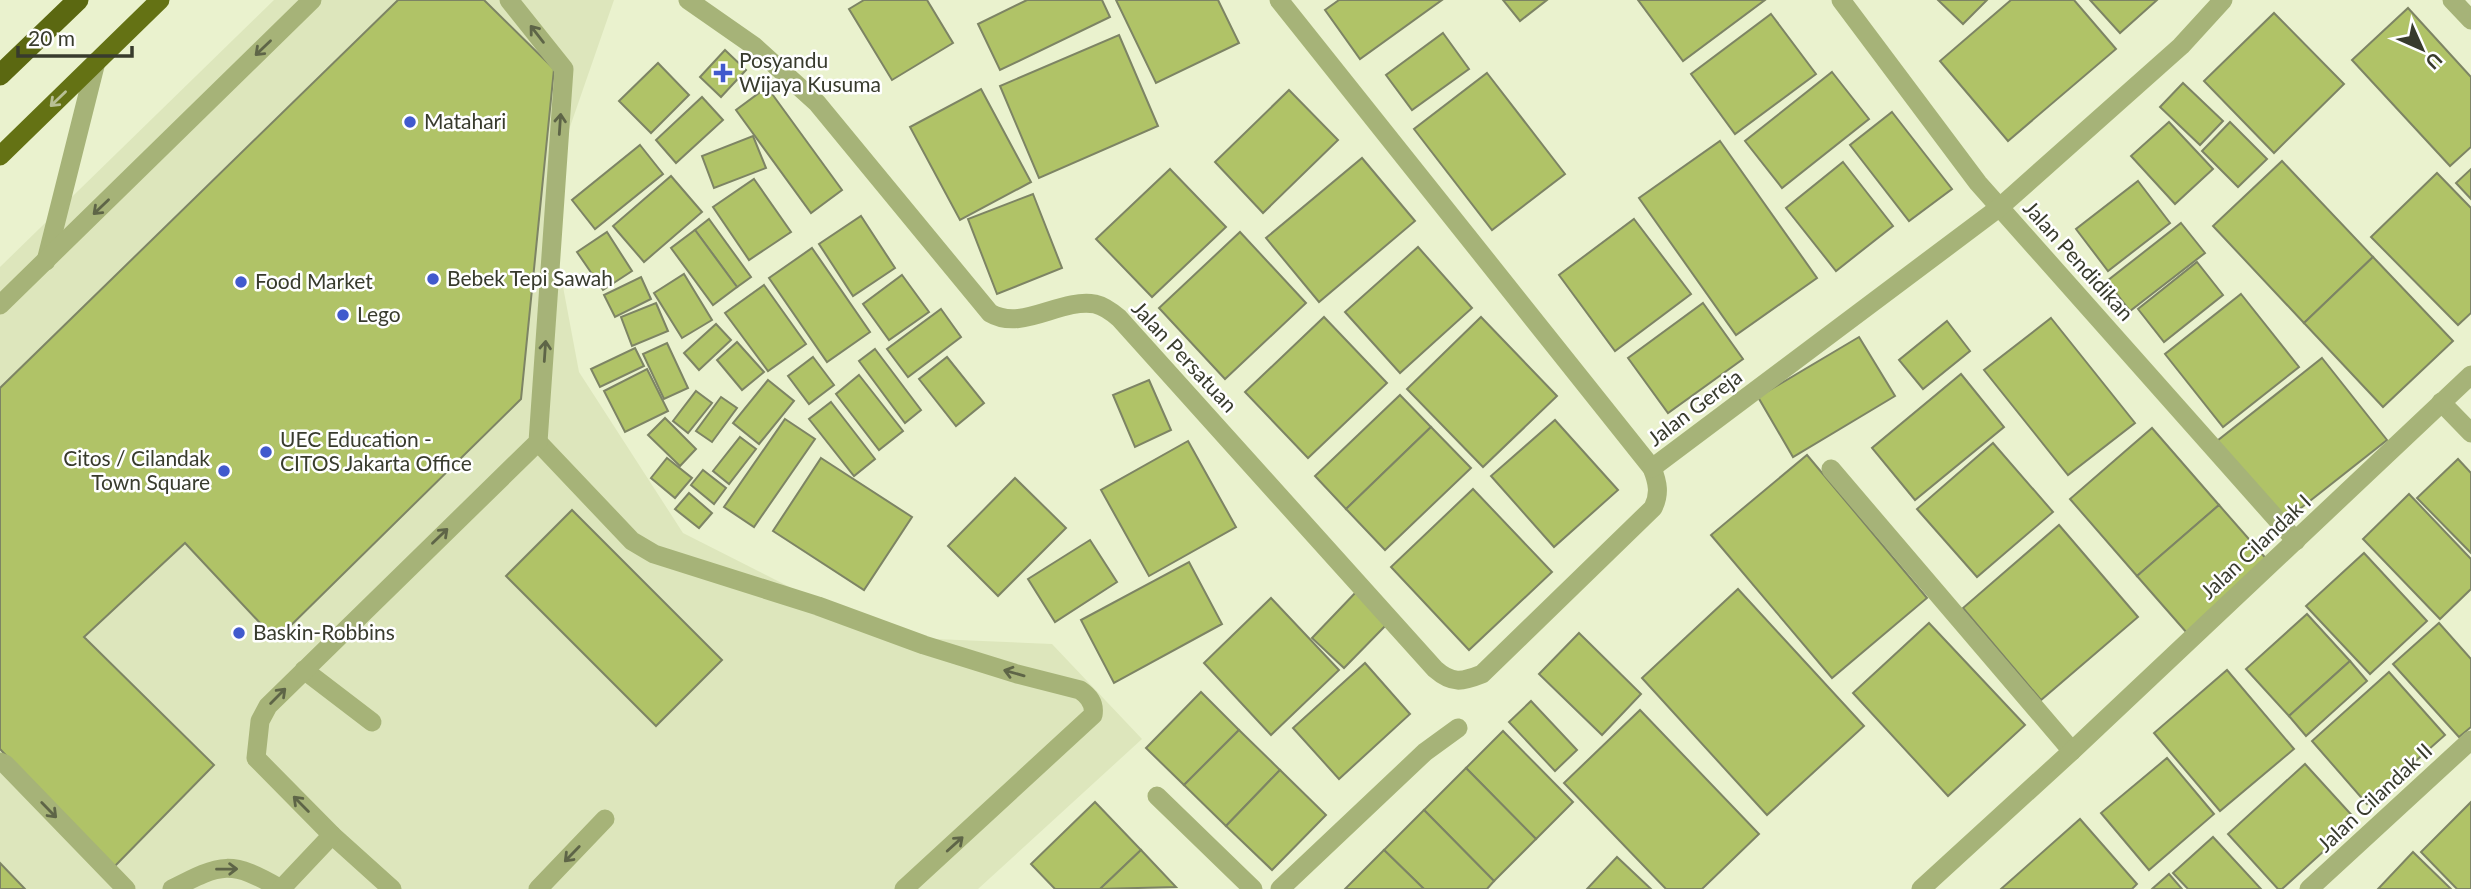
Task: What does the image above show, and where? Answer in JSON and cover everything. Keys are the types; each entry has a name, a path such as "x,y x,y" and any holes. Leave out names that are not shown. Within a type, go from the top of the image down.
{"highway":[{"path":"0,75 78,0"},
{"path":"0,156 160,0"}],"street":[{"path":"0,306 312,0"},
{"path":"392,889 332,835 256,758 260,721 268,706 303,670 538,442 564,69 509,0"},
{"name":"Jalan Persatuan","path":"688,0 754,46 817,103 990,313 1008,320 1094,304 1108,309 1119,318 1446,679 1458,681 1482,674 1653,508 1658,497 1652,468"},
{"name":"Jalan Gereja","path":"1279,0 1652,468 2000,207 2181,46 2223,0"},
{"name":"Jalan Pendidikan","path":"1841,0 1978,183 2296,541"},
{"path":"2452,0 2471,20"},
{"path":"46,261 96,62"},
{"name":"Jalan Cilandak I","path":"1921,889 2072,751 2471,375"},
{"path":"2441,402 2471,433"},
{"path":"538,442 632,541 654,554 818,606 924,645 1080,690 1088,695 1094,708 1093,715 904,889"},
{"path":"1831,469 2072,751"},
{"path":"303,670 372,722"},
{"path":"1280,889 1425,752 1458,728"},
{"name":"Jalan Cilandak II","path":"2309,889 2471,740"},
{"path":"0,762 5,764 126,889"},
{"path":"1157,796 1252,889"},
{"path":"538,889 606,819"},
{"path":"172,889 214,869 235,868 250,870 281,889 332,835"}],"shaded area":[{"path":"274,0 614,0 546,196 579,372 683,533 888,637 1052,644 1142,739 978,889 0,889 0,267"}],"building":[{"name":"Citos / Cilandak Town Square","path":"398,0 484,0 554,69 521,399 276,640 185,543 84,637 214,765 112,869 0,749 0,388"},
{"path":"864,0 927,0 953,43 892,80 849,9"},
{"path":"1027,0 1102,0 1110,17 1000,70 978,24"},
{"path":"1116,0 1218,0 1239,43 1156,83"},
{"path":"1339,0 1442,0 1360,59 1325,10"},
{"path":"1503,0 1547,0 1520,21"},
{"path":"1638,0 1765,0 1683,61"},
{"path":"1938,0 1987,0 1963,24"},
{"path":"2011,0 2074,0 2116,49 2008,141 1940,61"},
{"path":"2090,0 2157,0 2120,33"},
{"path":"2408,8 2471,77 2471,147 2450,166 2352,60"},
{"path":"2274,13 2344,84 2274,153 2204,81"},
{"path":"1771,14 1816,74 1735,134 1691,74"},
{"path":"1443,33 1469,69 1412,110 1386,75"},
{"path":"1119,35 1158,126 1039,178 1000,86"},
{"name":"Posyandu Wijaya Kusuma","path":"725,50 746,70 721,97 700,77"},
{"path":"658,63 689,95 651,133 619,101"},
{"path":"1832,72 1869,119 1782,188 1745,141"},
{"path":"1487,73 1565,174 1492,230 1414,129"},
{"path":"2183,83 2223,121 2200,145 2160,107"},
{"path":"767,87 842,190 811,213 736,110"},
{"path":"981,89 1031,182 960,220 910,127"},
{"path":"1289,90 1338,140 1263,213 1215,162"},
{"path":"702,97 723,120 676,163 656,140"},
{"path":"1892,112 1952,189 1909,221 1850,145"},
{"path":"2169,122 2213,169 2175,204 2131,156"},
{"path":"2230,122 2267,159 2238,187 2202,151"},
{"path":"753,136 766,168 714,188 702,156"},
{"path":"1720,141 1817,278 1736,335 1639,198"},
{"path":"640,145 663,174 595,229 572,200"},
{"path":"1362,158 1415,221 1319,302 1266,238"},
{"path":"2282,161 2373,257 2304,323 2213,226"},
{"path":"1843,162 1893,226 1836,271 1786,208"},
{"path":"1170,169 1226,227 1152,297 1096,239"},
{"path":"2471,169 2471,199 2456,183"},
{"path":"2437,173 2471,208 2471,313 2458,325 2371,237"},
{"path":"671,176 702,212 644,262 613,226"},
{"path":"754,179 791,232 749,260 713,207"},
{"path":"2138,181 2170,223 2108,271 2076,229"},
{"path":"1033,194 1062,268 997,294 968,219"},
{"path":"861,216 895,268 853,296 819,244"},
{"path":"709,219 751,277 737,287 695,230"},
{"path":"1634,219 1691,294 1615,351 1559,275"},
{"path":"2181,223 2205,253 2130,311 2107,281"},
{"path":"695,230 737,287 713,305 671,248"},
{"path":"607,232 632,271 603,290 577,252"},
{"path":"1240,232 1306,303 1225,379 1159,308"},
{"path":"1418,247 1472,308 1400,373 1345,312"},
{"path":"812,248 870,332 827,362 769,278"},
{"path":"2373,257 2453,341 2383,407 2304,323"},
{"path":"2197,262 2223,295 2164,342 2138,309"},
{"path":"684,274 712,320 682,338 654,293"},
{"path":"902,275 929,312 889,340 863,304"},
{"path":"641,277 651,299 615,317 604,295"},
{"path":"764,285 806,344 768,371 725,313"},
{"path":"2241,294 2299,367 2223,427 2165,354"},
{"path":"656,303 668,331 632,346 621,317"},
{"path":"1703,303 1743,359 1668,413 1628,358"},
{"path":"941,309 961,337 908,377 887,349"},
{"path":"1324,317 1387,383 1308,458 1245,392"},
{"path":"1481,317 1557,396 1483,467 1407,389"},
{"path":"2051,318 2135,423 2068,475 1984,370"},
{"path":"1947,321 1970,351 1923,389 1899,360"},
{"path":"716,324 731,340 699,370 684,353"},
{"path":"1859,337 1895,396 1793,457 1758,397"},
{"path":"737,342 764,372 742,390 717,360"},
{"path":"667,343 688,388 664,399 643,354"},
{"path":"635,348 644,366 600,387 591,369"},
{"path":"875,349 921,410 905,423 859,361"},
{"path":"813,357 834,385 809,404 788,376"},
{"path":"947,357 984,403 956,426 919,379"},
{"path":"2322,358 2387,440 2282,523 2217,441"},
{"path":"647,369 668,411 625,432 604,391"},
{"path":"1961,374 2004,427 1915,500 1872,448"},
{"path":"859,375 903,431 879,450 836,394"},
{"path":"768,380 794,401 759,444 733,423"},
{"path":"1149,380 1171,430 1135,447 1113,395"},
{"path":"696,391 712,403 688,433 673,421"},
{"path":"1400,395 1431,427 1346,509 1315,476"},
{"path":"721,397 737,408 712,442 696,431"},
{"path":"831,402 875,459 854,476 809,419"},
{"path":"665,418 696,449 680,466 648,435"},
{"path":"785,419 815,439 754,527 724,507"},
{"path":"1555,420 1618,490 1554,547 1491,476"},
{"path":"1431,427 1471,468 1385,550 1346,509"},
{"path":"2152,428 2219,505 2137,576 2070,499"},
{"path":"740,437 756,449 729,484 713,471"},
{"path":"1188,441 1236,527 1149,576 1101,490"},
{"path":"1993,443 2053,512 1977,577 1917,509"},
{"path":"1807,455 1927,598 1832,678 1711,535"},
{"path":"667,458 692,478 675,498 651,478"},
{"path":"821,458 912,517 864,590 773,531"},
{"path":"2458,459 2471,473 2471,553 2417,498"},
{"path":"703,470 726,488 714,504 691,485"},
{"path":"1015,478 1066,528 998,596 948,546"},
{"path":"1473,489 1552,572 1469,650 1391,567"},
{"path":"689,493 712,513 699,528 675,509"},
{"path":"2409,494 2471,559 2471,589 2440,619 2363,539"},
{"path":"2219,505 2269,562 2187,633 2137,576"},
{"path":"572,510 722,660 656,726 506,576"},
{"path":"2059,525 2138,617 2041,700 1963,608"},
{"path":"1090,540 1117,582 1055,622 1028,579"},
{"path":"2364,553 2427,621 2370,674 2306,606"},
{"path":"1189,562 1222,624 1114,683 1081,620"},
{"path":"1738,589 1864,726 1767,815 1642,678"},
{"path":"1358,590 1390,621 1344,668 1312,638"},
{"path":"1271,598 1339,670 1271,735 1204,663"},
{"path":"2307,614 2350,661 2289,716 2246,669"},
{"path":"1929,623 2025,725 1948,796 1853,693"},
{"path":"2439,623 2471,659 2471,727 2459,737 2393,664"},
{"path":"1579,633 1641,694 1602,735 1539,674"},
{"path":"2350,661 2367,681 2306,736 2289,716"},
{"path":"1365,663 1410,714 1339,779 1293,728"},
{"path":"2227,670 2294,749 2220,811 2154,733"},
{"path":"2389,672 2445,735 2367,804 2312,741"},
{"path":"1201,692 1239,730 1184,785 1146,748"},
{"path":"1531,701 1577,750 1555,771 1509,722"},
{"path":"1640,710 1759,834 1702,889 1666,889 1564,783"},
{"path":"1239,730 1280,770 1226,826 1184,785"},
{"path":"1503,731 1573,802 1536,839 1466,768"},
{"path":"2167,758 2214,814 2149,870 2101,813"},
{"path":"2305,764 2357,821 2282,889 2278,889 2228,834"},
{"path":"1466,768 1536,839 1494,881 1424,810"},
{"path":"1280,770 1326,815 1272,870 1226,826"},
{"path":"1095,802 1141,850 1100,889 1055,889 1031,864"},
{"path":"2471,802 2471,889 2457,889 2421,852"},
{"path":"1424,810 1494,881 1487,889 1424,889 1384,850"},
{"path":"2080,819 2137,884 2132,889 2001,889"},
{"path":"2213,837 2261,889 2188,889 2173,873"},
{"path":"1141,850 1176,887 1100,889"},
{"path":"1384,850 1424,889 1345,889"},
{"path":"2413,852 2451,889 2378,889"},
{"path":"1617,857 1651,889 1587,889"},
{"path":"0,863 25,889 0,889"},
{"path":"2169,874 2182,889 2152,889"}],"place":[{"name":"Posyandu Wijaya Kusuma","path":"723,73"},
{"name":"Matahari","path":"410,122"},
{"name":"Bebek Tepi Sawah","path":"433,279"},
{"name":"Food Market","path":"241,282"},
{"name":"Lego","path":"343,315"},
{"name":"UEC Education - CITOS Jakarta Office","path":"266,452"},
{"name":"Citos / Cilandak Town Square","path":"224,471"},
{"name":"Baskin-Robbins","path":"239,633"}]}
